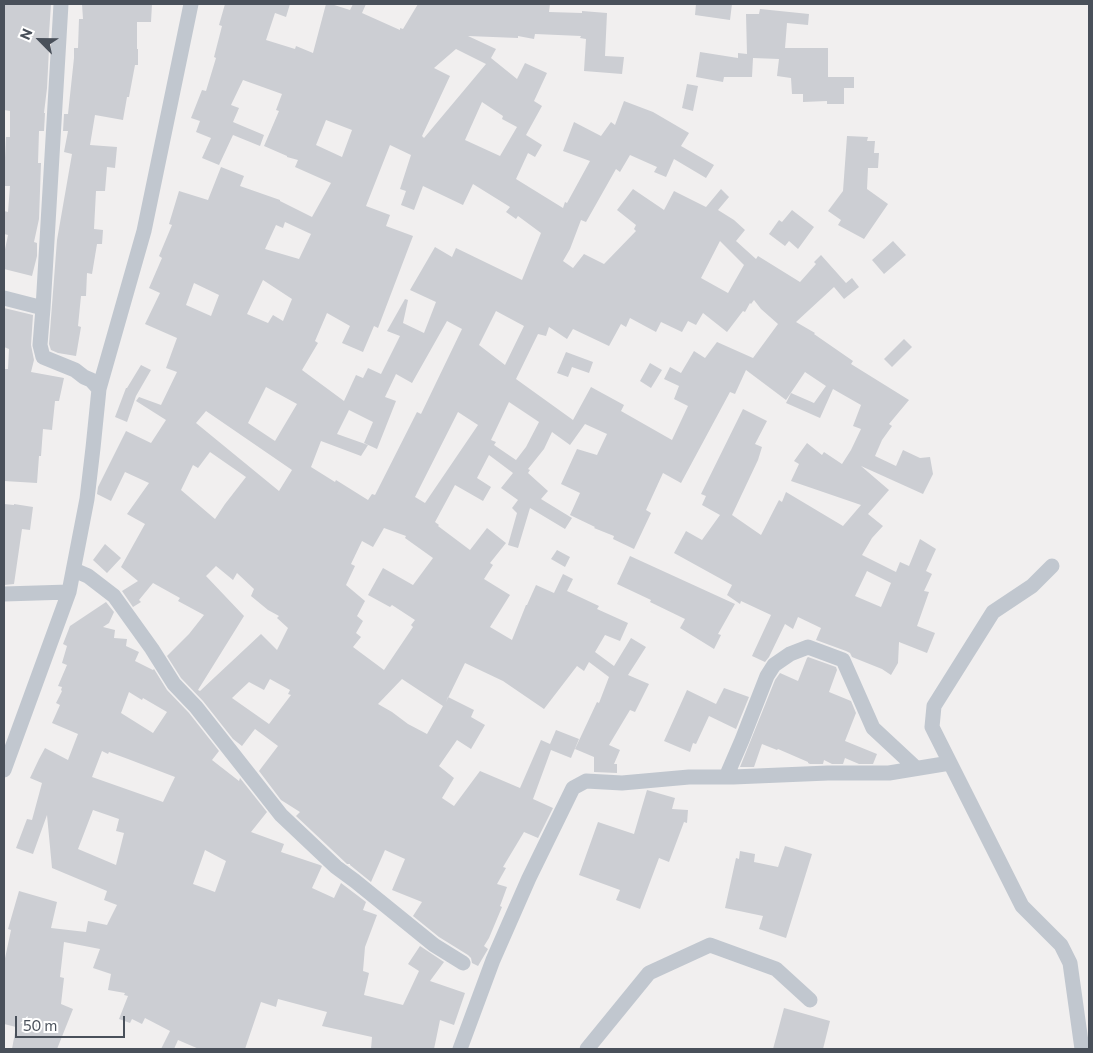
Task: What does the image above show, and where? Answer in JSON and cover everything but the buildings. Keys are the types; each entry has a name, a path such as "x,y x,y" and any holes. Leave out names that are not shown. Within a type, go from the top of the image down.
{"street":[{"path":"61,4 44,308 40,345 43,357 75,370 91,380 99,389"},
{"path":"4,770 69,592 89,482 99,389 144,231 191,4"},
{"path":"4,298 44,308"},
{"path":"1052,566 1032,586 994,612 934,706 932,727 1022,906 1061,945 1070,963 1082,1049"},
{"path":"74,570 88,576 114,596 152,649 174,684 196,707 281,814 336,867 434,945 463,963"},
{"path":"4,594 69,592"},
{"path":"726,777 766,676 774,665 790,654 808,648 843,660 873,728 916,768"},
{"path":"460,1049 493,960 529,878 573,788 586,781 622,783 690,777 889,773 950,763"},
{"path":"587,1049 649,973 710,945 776,969 810,1000"}]}
